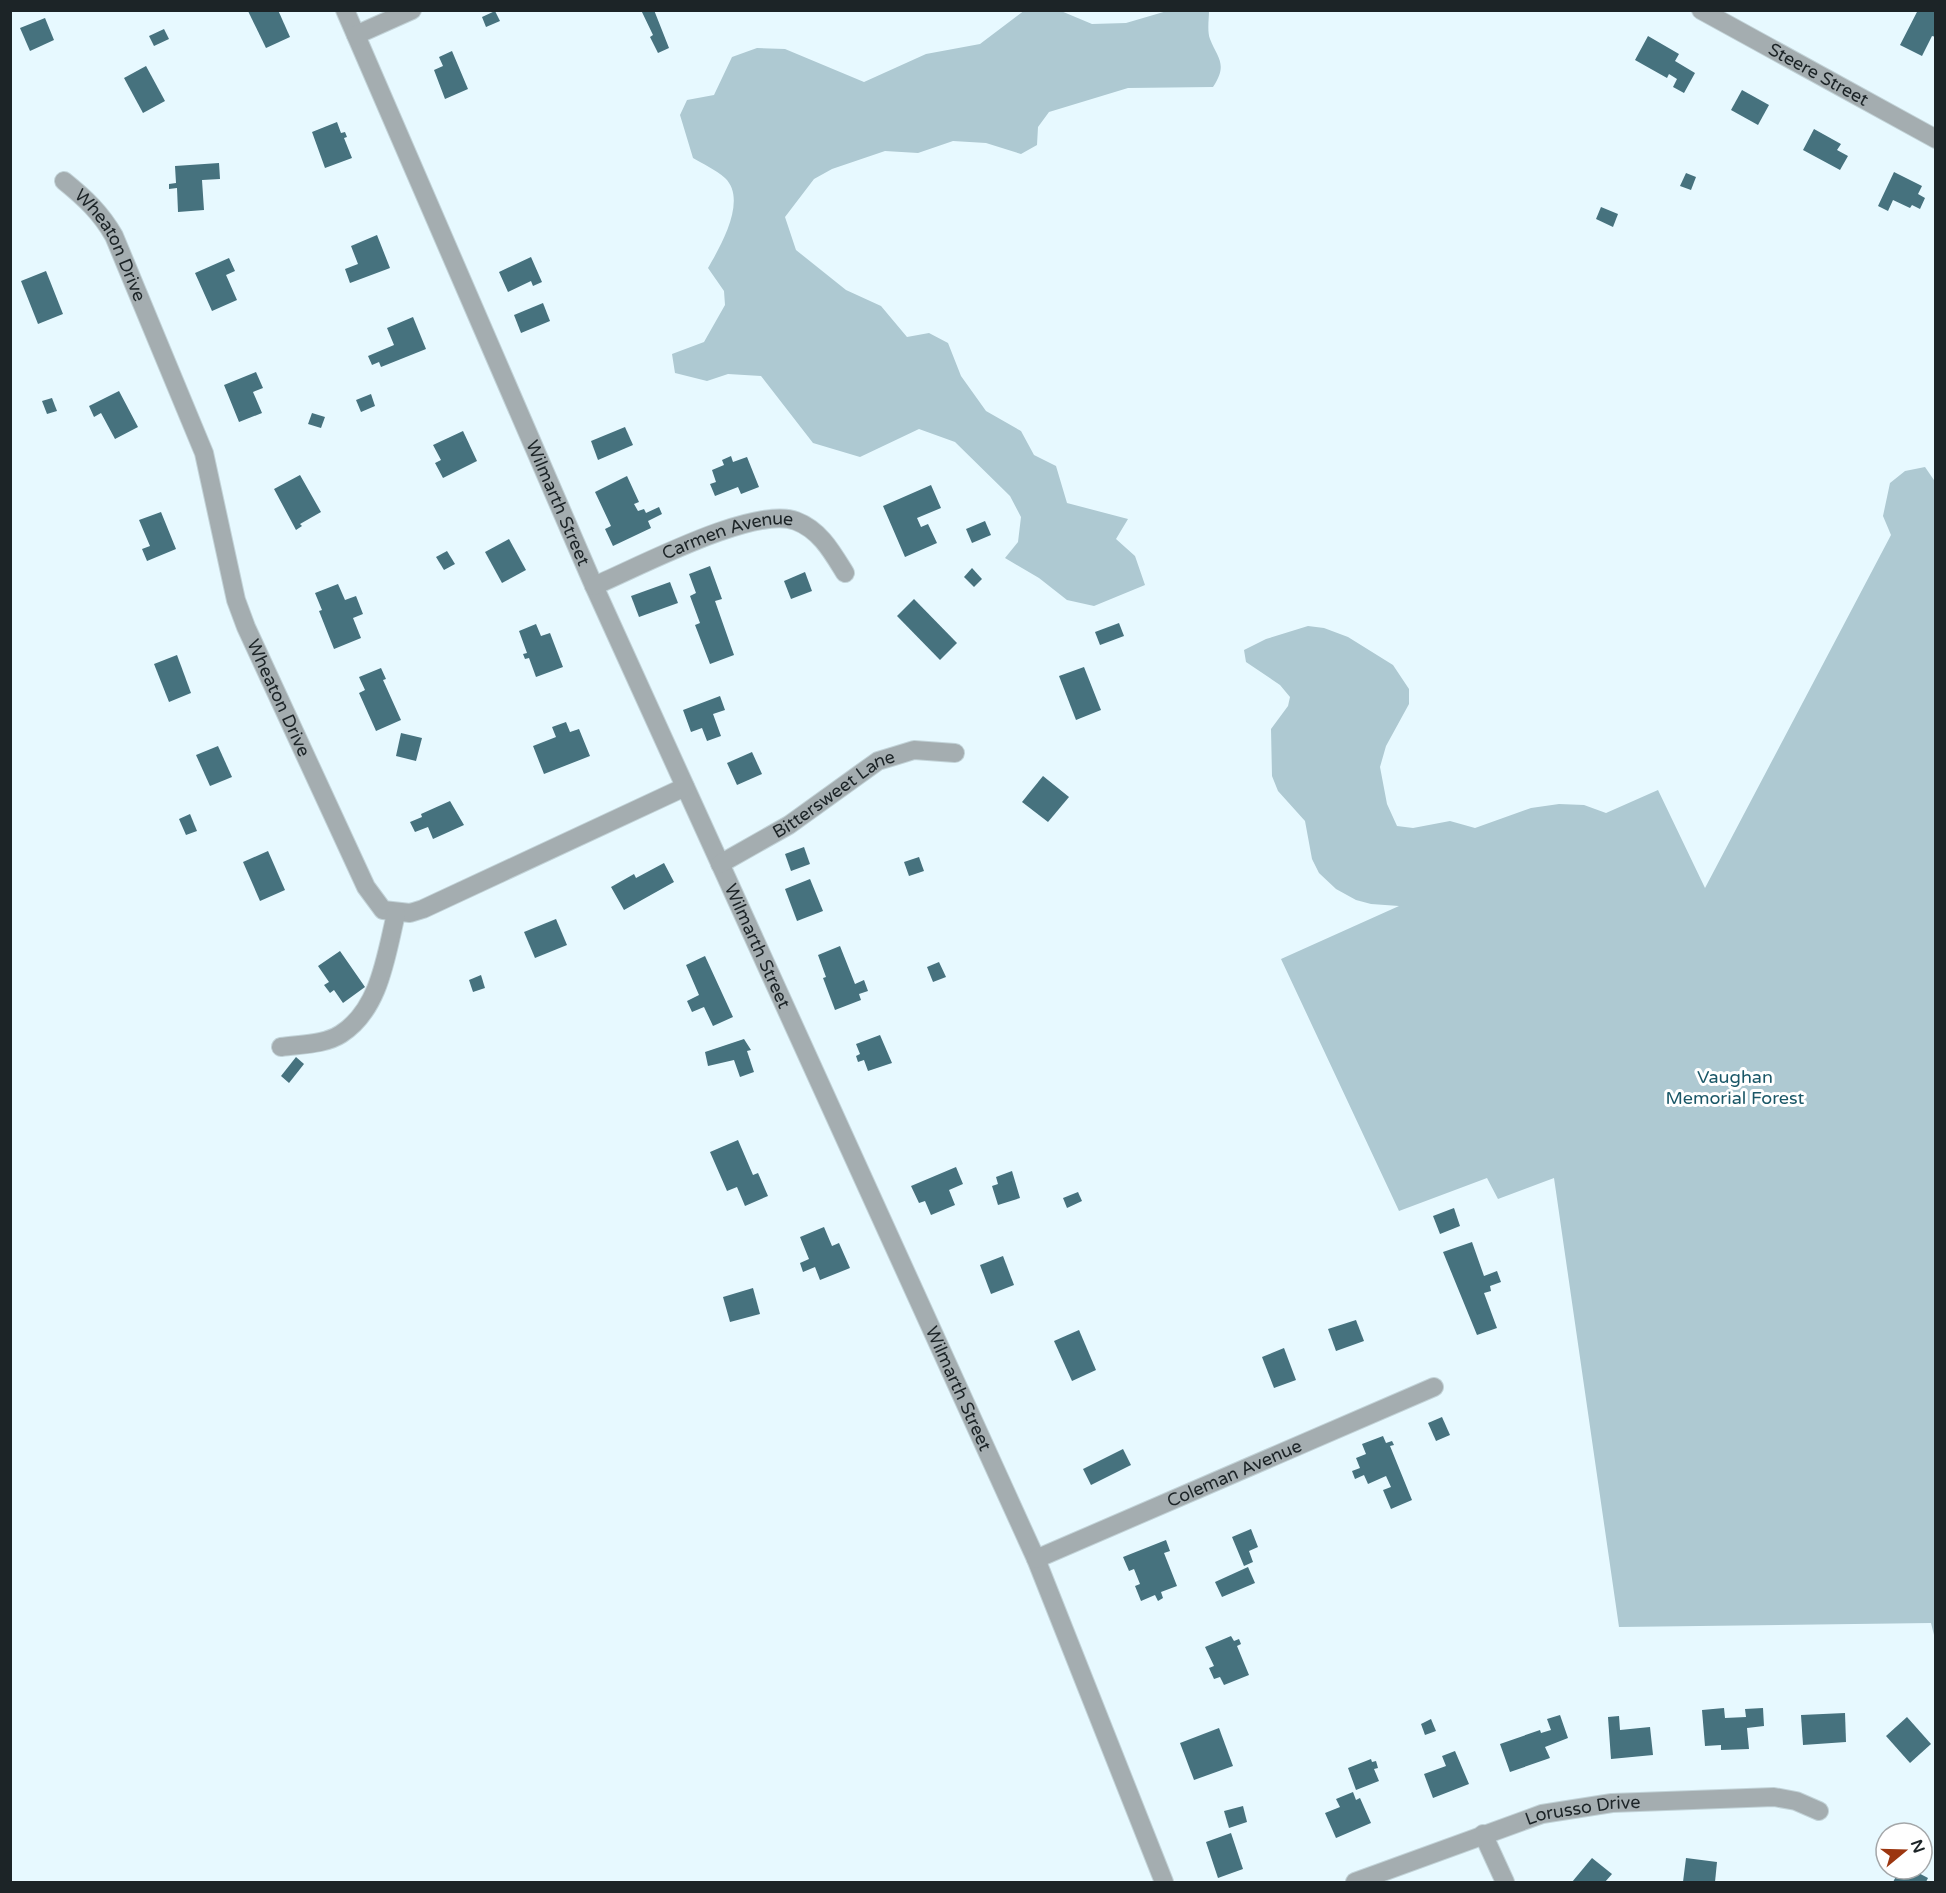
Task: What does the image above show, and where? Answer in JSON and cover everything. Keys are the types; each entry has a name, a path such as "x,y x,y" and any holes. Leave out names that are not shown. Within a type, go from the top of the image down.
{"street":[{"name":"Wilmarth Street","path":"345,10 594,586 1036,1559 1164,1882"},
{"path":"356,36 412,10"},
{"name":"Steere Street","path":"1701,10 1935,139"},
{"name":"Wheaton Drive","path":"64,181 102,216 114,236 204,453 236,600 246,627 366,888 383,910 396,914"},
{"name":"Carmen Avenue","path":"594,586 739,524 771,518 795,520 818,534 845,573"},
{"name":"Bittersweet Lane","path":"720,864 789,825 878,761 914,750 955,753"},
{"path":"281,1047 323,1041 340,1035 357,1020 373,998 396,914 423,909 685,787"},
{"name":"Coleman Avenue","path":"1036,1559 1434,1387"},
{"name":"Lorusso Drive","path":"1355,1882 1542,1814 1612,1803 1774,1797 1796,1800 1819,1811"},
{"path":"1483,1834 1505,1882"}],"green space":[{"path":"1025,10 1061,11 1092,24 1126,23 1167,11 1209,11 1209,36 1221,67 1218,79 1213,87 1128,88 1049,112 1038,127 1037,145 1021,154 986,143 953,141 918,153 885,151 832,169 814,179 785,217 796,250 846,290 881,306 907,337 929,333 948,343 961,376 986,411 1021,431 1034,455 1056,466 1067,503 1128,519 1116,539 1135,556 1145,585 1094,606 1067,600 1039,578 1005,558 1018,542 1021,517 1010,496 955,442 919,429 860,457 813,443 761,376 728,374 707,381 675,373 672,354 704,342 725,305 724,291 708,268 730,223 734,198 725,178 693,158 680,115 687,100 714,95 732,57 757,48 785,49 864,82 926,54 980,44"},
{"name":"Vaughan Memorial Forest","path":"1925,467 1936,483 1935,1639 1931,1623 1619,1627 1554,1178 1498,1199 1487,1178 1399,1211 1281,959 1399,906 1371,904 1356,900 1336,889 1319,873 1312,859 1305,821 1278,791 1272,776 1271,729 1288,706 1290,697 1280,685 1246,662 1244,650 1266,639 1308,626 1324,628 1348,637 1393,665 1409,689 1409,704 1386,746 1380,767 1387,804 1397,826 1413,828 1450,821 1475,828 1531,808 1559,804 1584,805 1606,813 1658,790 1705,888 1891,535 1883,516 1890,483 1905,471"}],"building":[{"path":"278,10 290,37 266,48 248,11"},
{"path":"641,10 654,10 669,48 658,53 650,37 653,35"},
{"path":"1918,10 1936,10 1936,37 1932,36 1922,56 1900,45"},
{"path":"495,11 500,21 486,27 482,17"},
{"path":"45,18 54,40 30,51 20,28"},
{"path":"164,29 169,39 154,46 149,36"},
{"path":"1648,36 1679,54 1675,61 1695,73 1684,93 1673,87 1677,79 1669,74 1667,78 1635,60"},
{"path":"452,51 468,89 445,99 434,70 443,66 439,57"},
{"path":"146,66 165,101 143,113 124,78"},
{"path":"1742,90 1769,105 1758,125 1731,110"},
{"path":"337,122 341,133 345,132 347,137 344,138 352,158 325,168 312,132"},
{"path":"1814,129 1841,144 1837,150 1848,156 1840,170 1803,150"},
{"path":"219,163 220,179 202,180 204,210 178,212 177,188 169,189 169,184 176,183 175,166"},
{"path":"1894,172 1922,186 1918,194 1925,198 1920,209 1912,205 1910,208 1893,200 1888,211 1878,206"},
{"path":"1686,173 1696,177 1691,190 1680,186"},
{"path":"1601,207 1618,214 1613,227 1596,219"},
{"path":"377,235 390,268 350,283 345,269 358,264 351,246"},
{"path":"531,257 542,282 533,286 531,281 508,292 499,272"},
{"path":"229,258 235,271 226,275 237,300 212,311 195,273"},
{"path":"46,271 63,314 38,324 21,281"},
{"path":"543,303 550,321 521,333 514,315"},
{"path":"413,317 426,349 381,367 379,362 372,365 368,356 394,345 387,328"},
{"path":"256,372 263,388 253,392 262,413 239,422 224,385"},
{"path":"119,391 138,427 115,439 101,413 94,417 89,406"},
{"path":"371,394 375,406 361,412 356,400"},
{"path":"52,398 57,411 47,414 42,401"},
{"path":"312,413 325,417 321,428 308,424"},
{"path":"625,427 633,445 598,460 591,441"},
{"path":"463,431 477,461 443,478 435,463 441,460 433,445"},
{"path":"731,456 733,462 747,457 759,487 741,494 738,487 715,496 710,484 716,482 712,470 724,465 722,460"},
{"path":"300,475 321,512 300,524 302,526 296,530 274,489"},
{"path":"627,476 639,502 634,504 638,511 644,509 646,513 659,507 662,514 648,521 651,528 613,546 605,529 611,526 595,492"},
{"path":"931,485 941,508 917,518 921,527 928,524 937,543 905,557 883,506"},
{"path":"161,512 176,549 147,561 142,549 150,546 139,520"},
{"path":"985,521 991,535 972,543 966,529"},
{"path":"509,539 526,570 502,583 485,552"},
{"path":"447,551 455,564 444,570 436,557"},
{"path":"710,566 722,599 715,601 734,655 710,664 695,625 700,623 690,596 696,593 689,574"},
{"path":"972,568 982,579 974,587 964,577"},
{"path":"805,572 812,591 791,599 784,581"},
{"path":"670,582 678,603 639,617 631,596"},
{"path":"338,584 345,600 356,596 363,614 353,618 361,638 334,649 319,611 322,610 315,593"},
{"path":"914,599 957,643 940,660 897,616"},
{"path":"1119,623 1124,636 1100,645 1095,632"},
{"path":"536,624 541,636 550,633 563,667 536,677 529,658 525,659 523,654 527,653 519,631"},
{"path":"177,655 191,693 169,702 154,664"},
{"path":"1084,667 1101,710 1076,720 1059,676"},
{"path":"381,668 386,679 383,680 401,720 376,731 359,693 365,690 359,677"},
{"path":"720,696 725,710 713,714 721,736 707,741 702,728 691,732 683,710"},
{"path":"566,722 570,732 579,729 590,756 544,774 533,746 556,737 552,727"},
{"path":"401,733 422,738 416,761 396,756"},
{"path":"218,746 232,777 210,786 196,755"},
{"path":"752,752 762,774 737,785 727,763"},
{"path":"1043,776 1069,797 1048,822 1022,802"},
{"path":"450,801 464,825 433,839 428,827 415,832 410,822 422,817 421,814"},
{"path":"190,814 197,831 186,835 179,819"},
{"path":"804,847 810,864 791,871 785,854"},
{"path":"268,851 285,890 260,901 243,862"},
{"path":"919,857 924,871 909,876 904,862"},
{"path":"664,863 674,882 624,910 611,887 634,874 636,878"},
{"path":"810,879 823,911 797,921 785,889"},
{"path":"556,919 567,945 535,958 524,932"},
{"path":"840,946 855,984 864,980 868,991 859,994 861,1000 835,1010 823,978 826,977 818,955"},
{"path":"340,951 365,987 343,1003 334,990 330,993 324,985 329,982 318,966"},
{"path":"705,956 733,1017 713,1026 704,1007 692,1012 687,1001 699,995 686,965"},
{"path":"939,962 946,977 933,982 927,967"},
{"path":"481,975 485,988 473,992 469,980"},
{"path":"880,1035 892,1063 868,1071 864,1060 858,1062 856,1056 860,1054 856,1044"},
{"path":"744,1039 751,1050 747,1051 754,1072 740,1077 734,1060 708,1066 705,1052"},
{"path":"296,1057 304,1064 289,1083 281,1076"},
{"path":"738,1140 753,1175 758,1173 768,1196 745,1206 737,1187 727,1191 710,1152"},
{"path":"956,1167 963,1184 949,1190 955,1205 931,1215 925,1201 919,1203 911,1186"},
{"path":"1012,1171 1020,1198 998,1205 992,1186 998,1184 996,1177"},
{"path":"1078,1192 1082,1201 1067,1208 1063,1198"},
{"path":"1454,1208 1460,1226 1440,1234 1433,1216"},
{"path":"824,1227 832,1246 839,1243 850,1268 820,1280 815,1267 803,1272 800,1263 809,1259 800,1237"},
{"path":"1472,1242 1484,1276 1497,1271 1501,1282 1490,1286 1491,1291 1484,1293 1497,1328 1477,1335 1443,1252"},
{"path":"1003,1256 1014,1285 991,1294 980,1265"},
{"path":"753,1288 760,1314 730,1322 723,1297"},
{"path":"1356,1320 1364,1341 1336,1351 1328,1329"},
{"path":"1079,1330 1096,1370 1072,1381 1054,1341"},
{"path":"1284,1348 1296,1380 1274,1388 1262,1357"},
{"path":"1442,1417 1450,1435 1436,1441 1428,1423"},
{"path":"1383,1436 1386,1443 1392,1441 1394,1445 1390,1446 1412,1500 1391,1509 1383,1490 1391,1487 1386,1476 1368,1484 1364,1475 1355,1479 1352,1471 1360,1468 1356,1458 1366,1454 1362,1444"},
{"path":"1123,1449 1131,1465 1091,1485 1083,1469"},
{"path":"1251,1529 1258,1547 1249,1551 1253,1562 1244,1566 1232,1537"},
{"path":"1166,1540 1170,1551 1164,1553 1177,1586 1161,1592 1163,1598 1158,1601 1155,1595 1141,1601 1135,1586 1140,1584 1134,1569 1129,1571 1123,1557"},
{"path":"1248,1567 1255,1583 1222,1597 1215,1582"},
{"path":"1231,1636 1234,1641 1239,1639 1241,1644 1237,1646 1249,1675 1224,1685 1220,1677 1214,1679 1209,1668 1214,1666 1205,1647"},
{"path":"1724,1708 1725,1718 1746,1717 1745,1709 1763,1708 1764,1726 1747,1728 1749,1749 1721,1750 1721,1745 1705,1746 1702,1710"},
{"path":"1845,1713 1846,1742 1803,1745 1801,1715"},
{"path":"1560,1715 1568,1738 1545,1747 1550,1758 1510,1772 1500,1744 1540,1730 1541,1733 1551,1730 1547,1719"},
{"path":"1619,1716 1620,1730 1650,1727 1653,1755 1611,1759 1608,1717"},
{"path":"1907,1717 1931,1744 1910,1763 1886,1736"},
{"path":"1431,1719 1436,1731 1425,1735 1421,1724"},
{"path":"1219,1728 1233,1766 1194,1780 1180,1743"},
{"path":"1455,1751 1469,1784 1433,1798 1424,1774 1446,1766 1442,1756"},
{"path":"1371,1759 1372,1762 1376,1761 1378,1768 1374,1769 1379,1781 1356,1790 1348,1768"},
{"path":"1353,1792 1356,1800 1360,1798 1371,1823 1336,1838 1325,1813 1340,1807 1336,1799"},
{"path":"1243,1806 1247,1822 1229,1828 1224,1811"},
{"path":"1231,1833 1243,1869 1218,1878 1206,1842"},
{"path":"1592,1858 1612,1874 1605,1882 1572,1882"},
{"path":"1686,1858 1717,1862 1715,1882 1683,1882"},
{"path":"1894,1881 1926,1881 1926,1882"}]}
